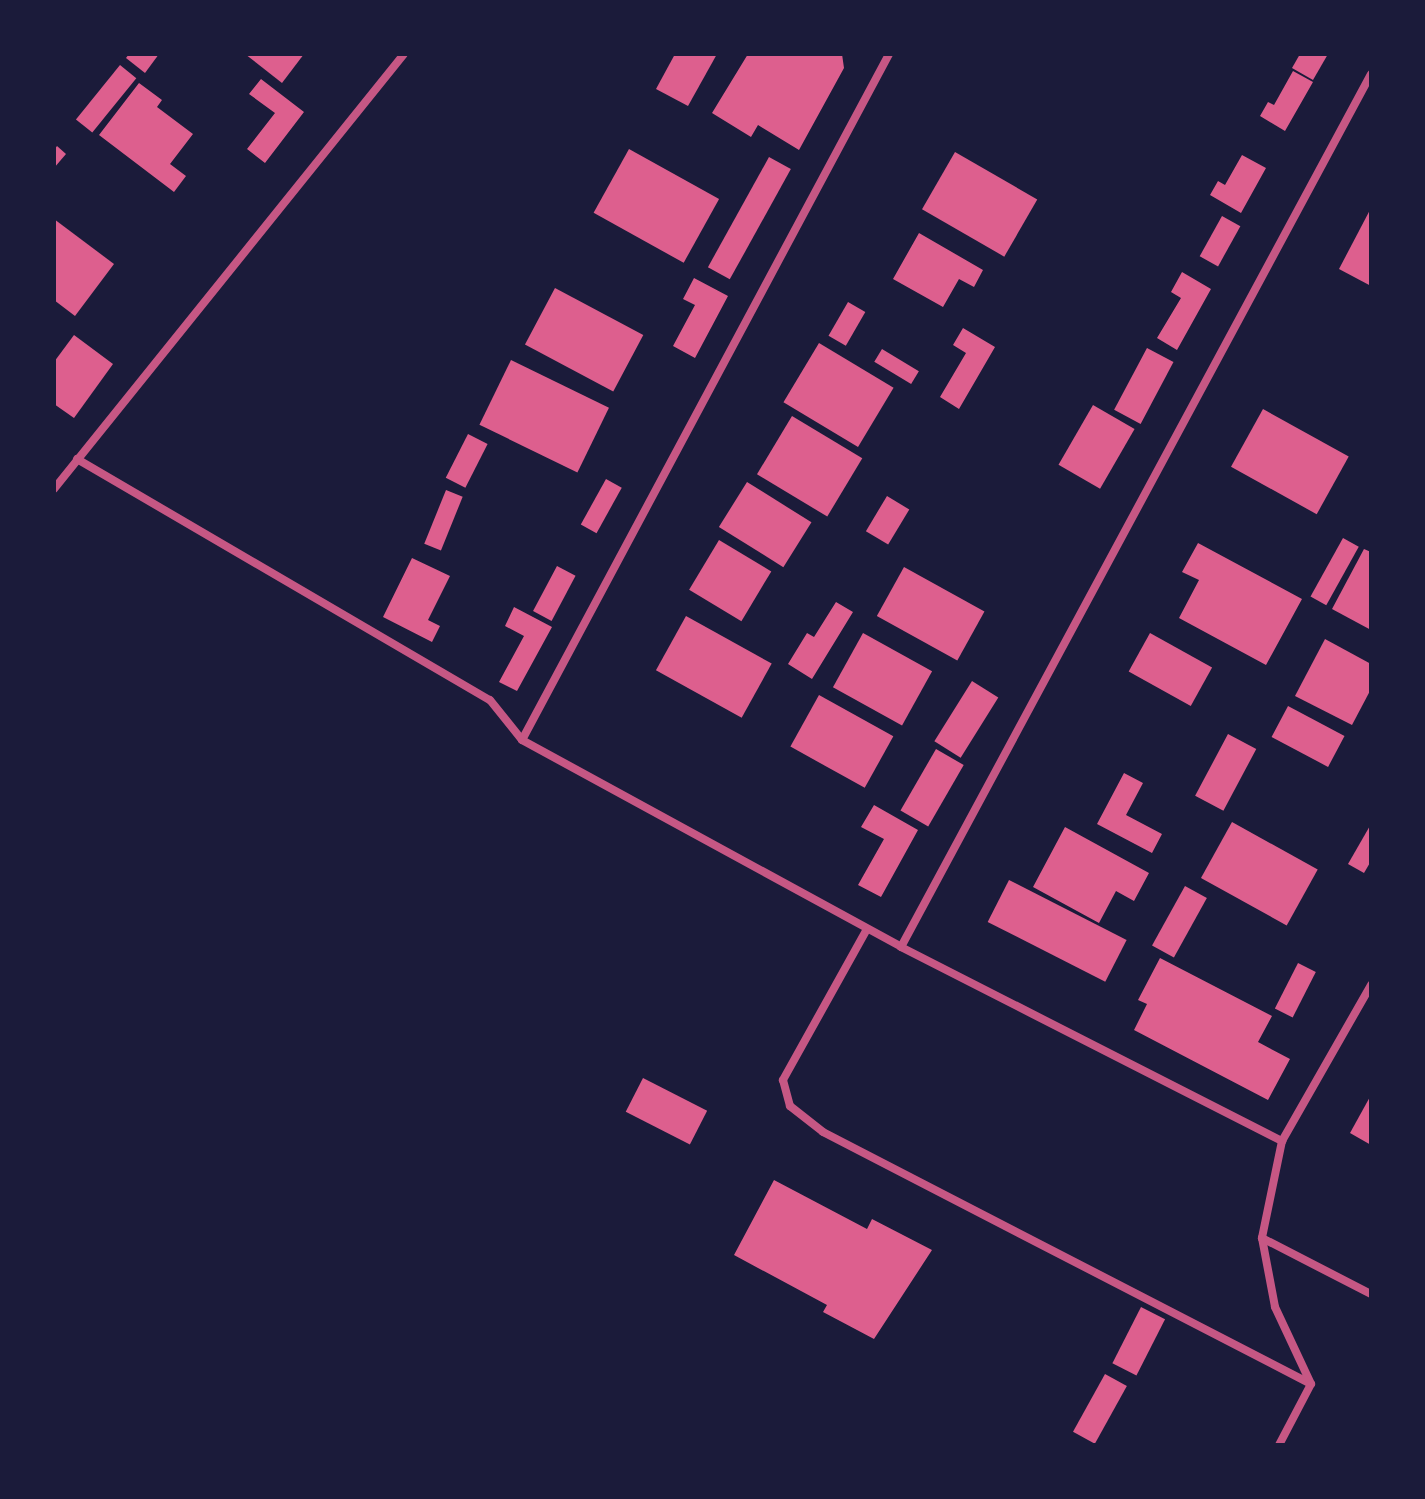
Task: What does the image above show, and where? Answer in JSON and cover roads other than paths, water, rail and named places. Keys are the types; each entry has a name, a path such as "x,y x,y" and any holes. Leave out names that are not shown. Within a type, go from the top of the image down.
{"street":[{"path":"54,489 404,54"},
{"path":"522,740 889,54"},
{"path":"901,947 1371,74"},
{"path":"77,459 490,700 522,740 901,947 1282,1141"},
{"path":"867,929 783,1080 790,1106 823,1132 1311,1384"},
{"path":"1311,1384 1275,1307 1262,1238 1282,1141 1371,985"},
{"path":"1262,1238 1371,1294"},
{"path":"1279,1445 1311,1384"}]}
